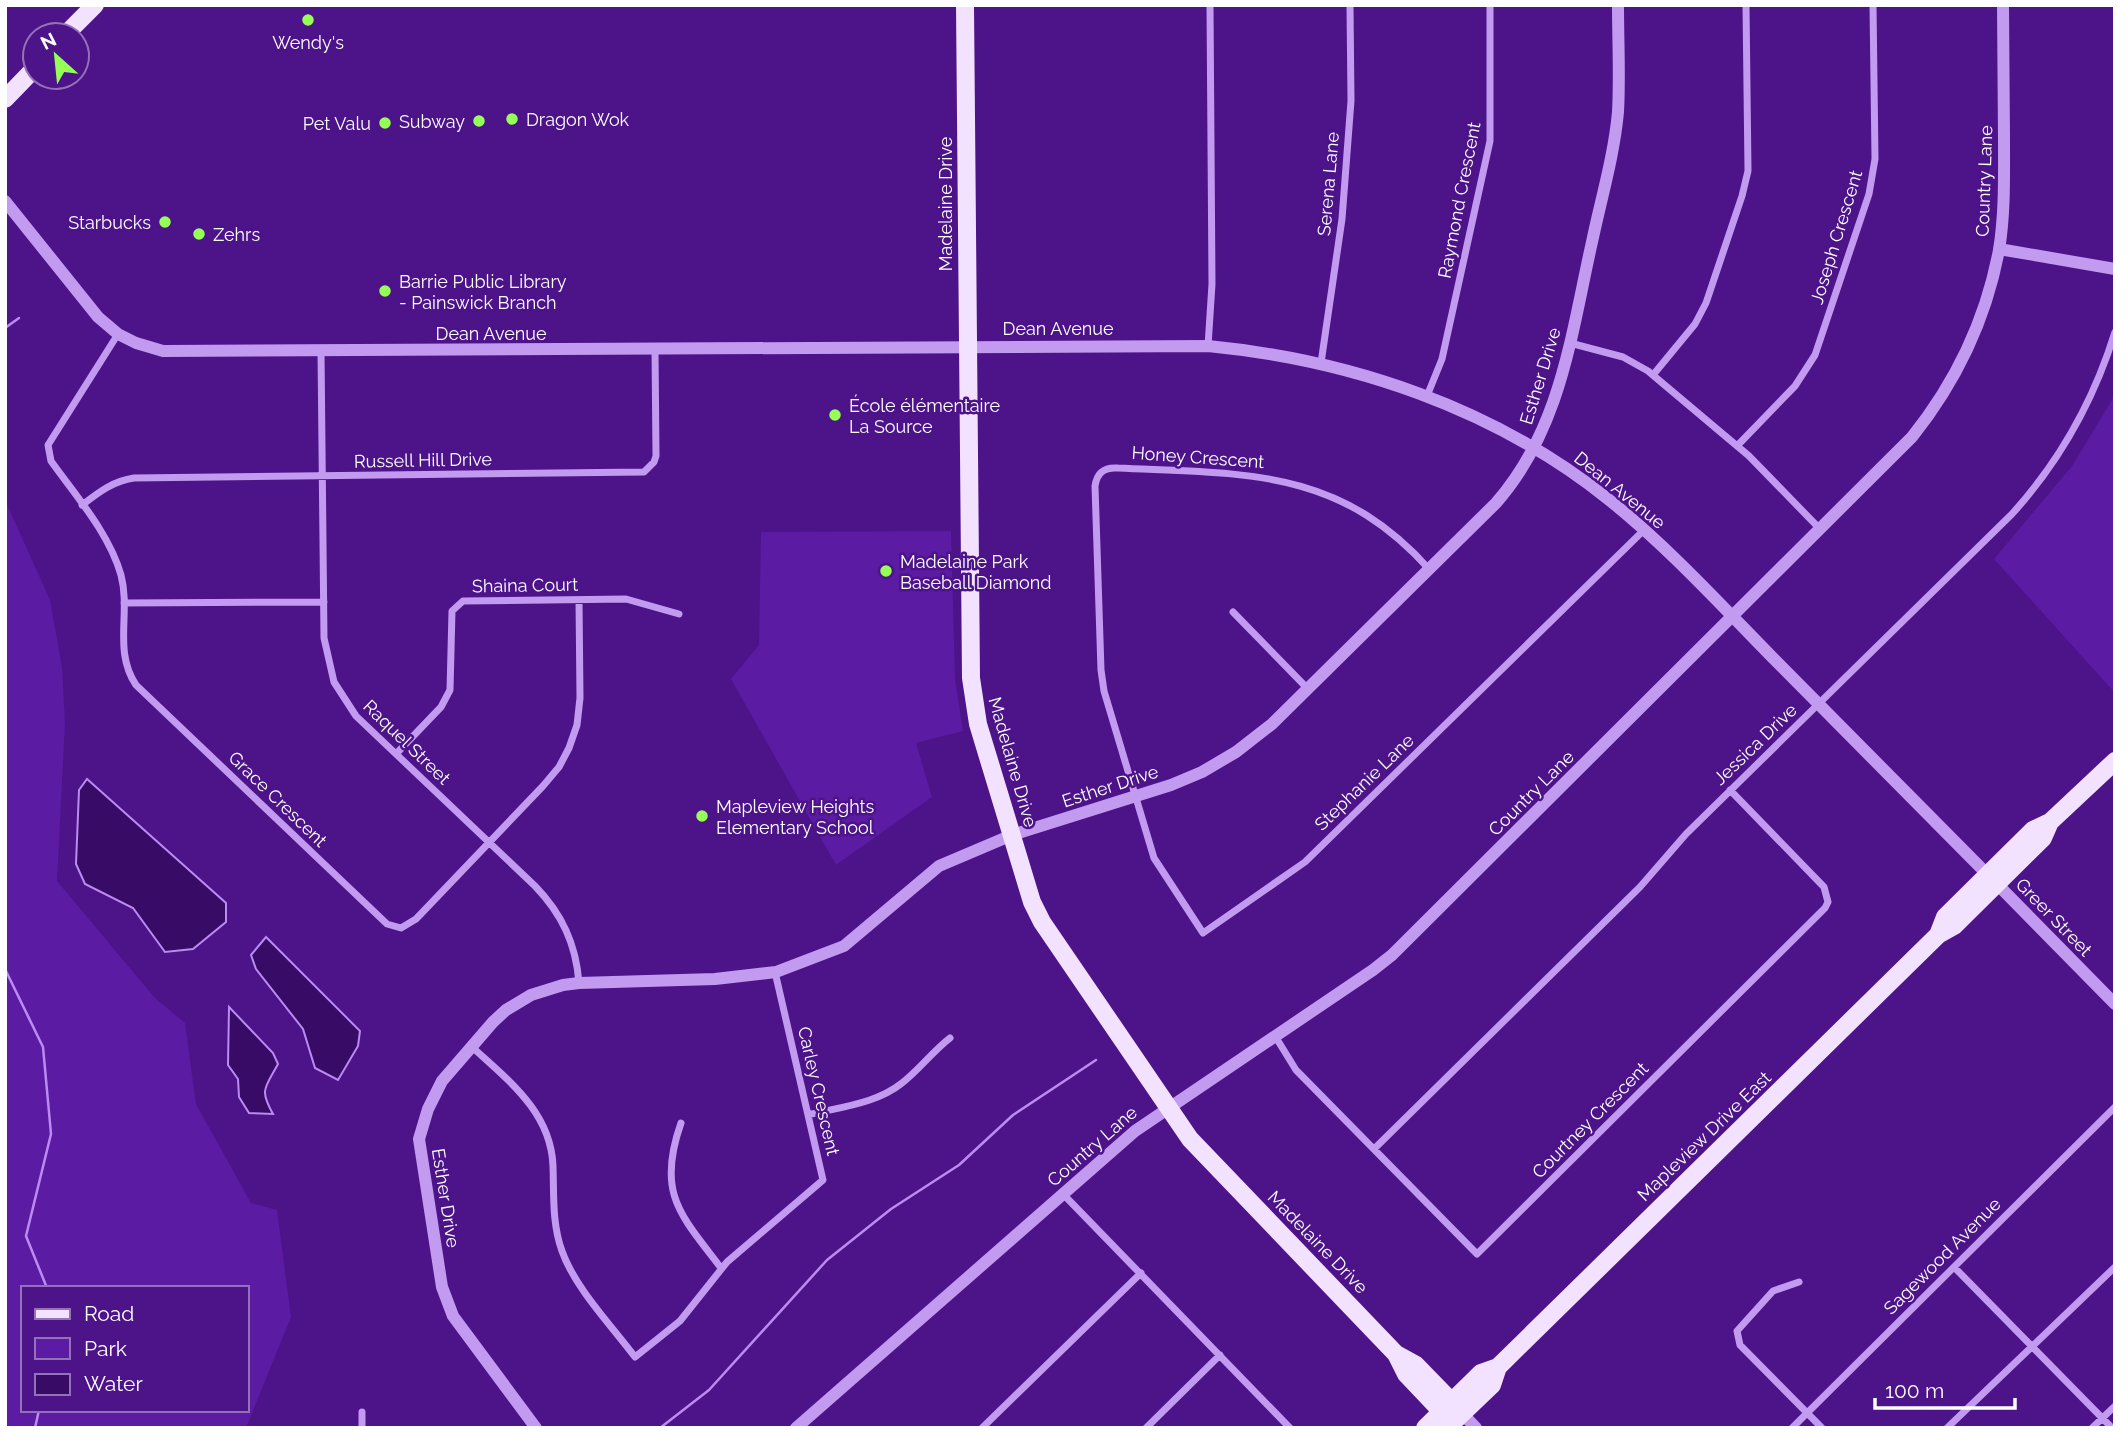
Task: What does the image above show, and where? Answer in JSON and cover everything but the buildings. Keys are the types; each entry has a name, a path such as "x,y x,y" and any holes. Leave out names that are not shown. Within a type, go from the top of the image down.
{"main road":[{"path":"73,21 87,5"},
{"path":"78,21 95,5"},
{"name":"Madelaine Drive","path":"965,5 972,686 978,724 1032,902 1190,1139 1396,1354 1416,1365 1452,1418"},
{"path":"5,99 21,82"},
{"name":"Mapleview Drive East","path":"1425,1428 1452,1418 1492,1385 1498,1367 1938,935 1954,926 1993,879 2043,838 2050,822 2115,761"}],"street":[{"path":"1208,346 1212,284 1210,5"},
{"name":"Serena Lane","path":"1321,363 1342,219 1351,101 1350,5"},
{"name":"Raymond Crescent","path":"1427,396 1442,359 1490,141 1490,5"},
{"name":"Esther Drive","path":"535,1428 453,1316 442,1287 419,1139 428,1110 442,1081 470,1045 493,1022 517,1002 547,989 579,983 715,979 775,972 844,946 939,866 1012,835 1187,779 1228,757 1265,729 1502,496 1535,448 1555,399 1570,343 1615,138 1618,100 1618,5"},
{"path":"1653,375 1701,313 1742,196 1748,171 1746,5"},
{"name":"Joseph Crescent","path":"1737,446 1796,386 1815,355 1869,194 1875,159 1874,5"},
{"name":"Country Lane","path":"796,1428 1135,1131 1392,955 1912,437 1939,401 1960,365 1988,294 1999,249 2004,195 2003,5"},
{"name":"Dean Avenue","path":"5,201 89,308 118,334 149,347 176,352 1208,346 1321,363 1387,382 1427,396 1494,426 1535,448 1610,500 1733,617 1993,879"},
{"path":"1999,249 2115,269"},
{"name":"Jessica Drive","path":"1374,1149 1640,887 1686,834 2001,525 2032,491 2078,422 2098,380 2115,332"},
{"name":"Grace Crescent","path":"118,334 48,445 51,461 113,550 122,578 125,666 136,685 387,924 401,928 409,925 552,776 564,758 573,737 580,698 579,600"},
{"path":"1570,343 1623,357 1653,375 1737,446 1821,530"},
{"name":"Russell Hill Drive","path":"82,505 120,480 134,478 644,472 656,456 655,349"},
{"name":"Raquel Street","path":"321,351 326,654 340,694 356,716 545,897 560,916 574,948 579,983"},
{"name":"Honey Crescent","path":"1135,796 1101,673 1095,486 1101,472 1118,468 1237,474 1301,485 1337,499 1371,518 1402,542 1429,569"},
{"name":"Stephanie Lane","path":"1135,796 1157,864 1203,933 1305,862 1644,530"},
{"name":"Shaina Court","path":"396,754 441,707 450,690 452,611 457,605 471,600 626,598 679,614"},
{"path":"124,603 324,602"},
{"path":"1233,612 1307,688"},
{"name":"Courtney Crescent","path":"1275,1035 1296,1070 1477,1254 1821,914 1828,902 1824,887 1730,790"},
{"name":"Greer Street","path":"1993,879 2115,1004"},
{"name":"Carley Crescent","path":"470,1045 527,1100 542,1122 552,1151 554,1220 562,1252 575,1277 635,1357 680,1321 721,1268 823,1180 775,972"},
{"path":"808,1115 873,1099 891,1091 950,1038"},
{"name":"Sagewood Avenue","path":"1792,1428 2115,1107"},
{"path":"681,1123 671,1164 673,1197 683,1217 721,1268"},
{"path":"1063,1194 1290,1428"},
{"path":"1954,1267 2112,1428"},
{"path":"1947,1428 2115,1267"},
{"path":"982,1428 1141,1273"},
{"path":"1799,1282 1773,1291 1737,1331 1740,1345 1822,1428"},
{"path":"1146,1428 1220,1355"},
{"path":"2092,1428 2115,1406"},
{"path":"362,1412 362,1428"},
{"name":"Madelaine Drive","path":"1452,1418 1476,1428"}],"green space":[{"path":"2115,389 2115,693 1994,559 2072,466 2112,400"},
{"path":"5,500 50,600 62,667 65,723 57,881 155,998 185,1023 196,1104 251,1203 277,1210 291,1317 246,1428 5,1428"},
{"path":"951,531 955,679 963,731 916,743 932,797 836,865 731,679 759,645 761,532"}],"water":[{"path":"87,779 226,903 226,922 193,949 165,952 133,908 85,884 76,864 79,790"},
{"path":"266,937 360,1031 358,1046 338,1080 315,1068 303,1029 256,969 251,955"},
{"path":"229,1007 273,1053 278,1064 265,1089 273,1114 249,1113 239,1097 238,1079 228,1065"}],"waterway":[{"path":"5,328 19,318"},
{"path":"5,969 43,1047 51,1134 26,1236 46,1286"},
{"path":"660,1428 709,1390 827,1260 891,1209 959,1165 1013,1115 1096,1060"},
{"path":"35,1428 39,1412"}],"place":[{"name":"Wendy's","path":"308,20"},
{"name":"Dragon Wok","path":"512,119"},
{"name":"Subway","path":"479,121"},
{"name":"Pet Valu","path":"385,123"},
{"name":"Starbucks","path":"165,222"},
{"name":"Zehrs","path":"199,234"},
{"name":"Barrie Public Library - Painswick Branch","path":"385,291"},
{"name":"École élémentaire La Source","path":"835,415"},
{"name":"Madelaine Park Baseball Diamond","path":"886,571"},
{"name":"Mapleview Heights Elementary School","path":"702,816"}]}
